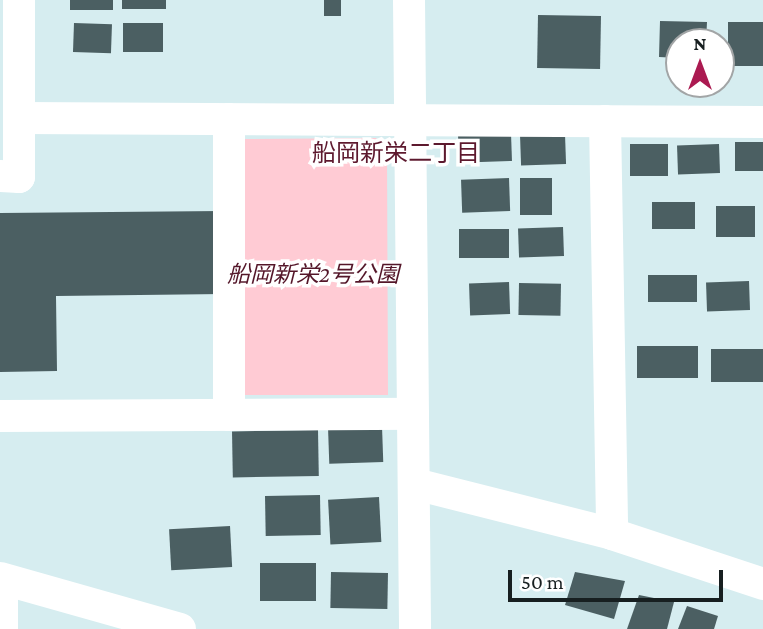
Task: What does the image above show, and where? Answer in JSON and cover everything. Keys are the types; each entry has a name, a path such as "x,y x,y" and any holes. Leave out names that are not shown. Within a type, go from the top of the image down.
{"street":[{"path":"0,176 19,177 19,0"},
{"path":"409,0 415,629"},
{"path":"20,118 763,122"},
{"path":"229,119 229,415"},
{"path":"606,121 612,534"},
{"path":"0,416 413,414"},
{"path":"415,485 612,534 763,584"},
{"path":"2,629 1,579 180,629"}],"green space":[{"name":"船岡新栄2号公園","path":"376,138 387,150 388,395 239,395 243,139"}],"building":[{"path":"70,0 113,0 113,10 70,10"},
{"path":"122,0 166,0 166,9 122,9"},
{"path":"324,0 341,0 341,16 324,16"},
{"path":"538,15 601,16 600,69 537,68"},
{"path":"660,21 707,22 707,28 665,28 665,57 659,57"},
{"path":"728,22 763,22 763,66 735,66 735,28 728,28"},
{"path":"74,23 112,24 111,53 73,52"},
{"path":"123,23 163,23 163,52 123,52"},
{"path":"511,133 512,161 459,163 458,135"},
{"path":"565,134 566,164 521,166 520,136"},
{"path":"735,142 763,142 763,171 735,171"},
{"path":"630,144 668,144 668,176 630,176"},
{"path":"719,144 720,173 678,174 677,145"},
{"path":"509,178 510,211 462,213 461,180"},
{"path":"520,178 552,178 552,215 520,215"},
{"path":"652,202 695,202 695,229 652,229"},
{"path":"716,206 755,206 755,237 716,237"},
{"path":"222,211 223,294 56,296 57,371 0,372 0,213"},
{"path":"563,227 564,256 519,258 518,229"},
{"path":"459,229 509,229 509,258 459,258"},
{"path":"648,275 697,275 697,302 648,302"},
{"path":"749,281 750,310 707,311 706,283"},
{"path":"509,282 510,314 470,315 469,283"},
{"path":"519,283 561,284 560,316 518,315"},
{"path":"637,346 698,346 698,378 637,378"},
{"path":"711,349 763,349 763,382 711,382"},
{"path":"382,426 383,462 329,464 328,428"},
{"path":"318,430 319,476 233,477 232,432"},
{"path":"320,495 321,535 266,536 265,496"},
{"path":"379,497 381,542 330,545 328,500"},
{"path":"230,526 232,567 171,570 169,529"},
{"path":"260,563 316,563 316,601 260,601"},
{"path":"331,572 388,573 387,609 330,608"},
{"path":"575,572 625,581 614,619 565,605"},
{"path":"639,595 674,602 667,629 627,629"},
{"path":"687,606 718,616 714,629 678,629"}],"district":[{"name":"船岡新栄二丁目","path":"396,153"}]}
